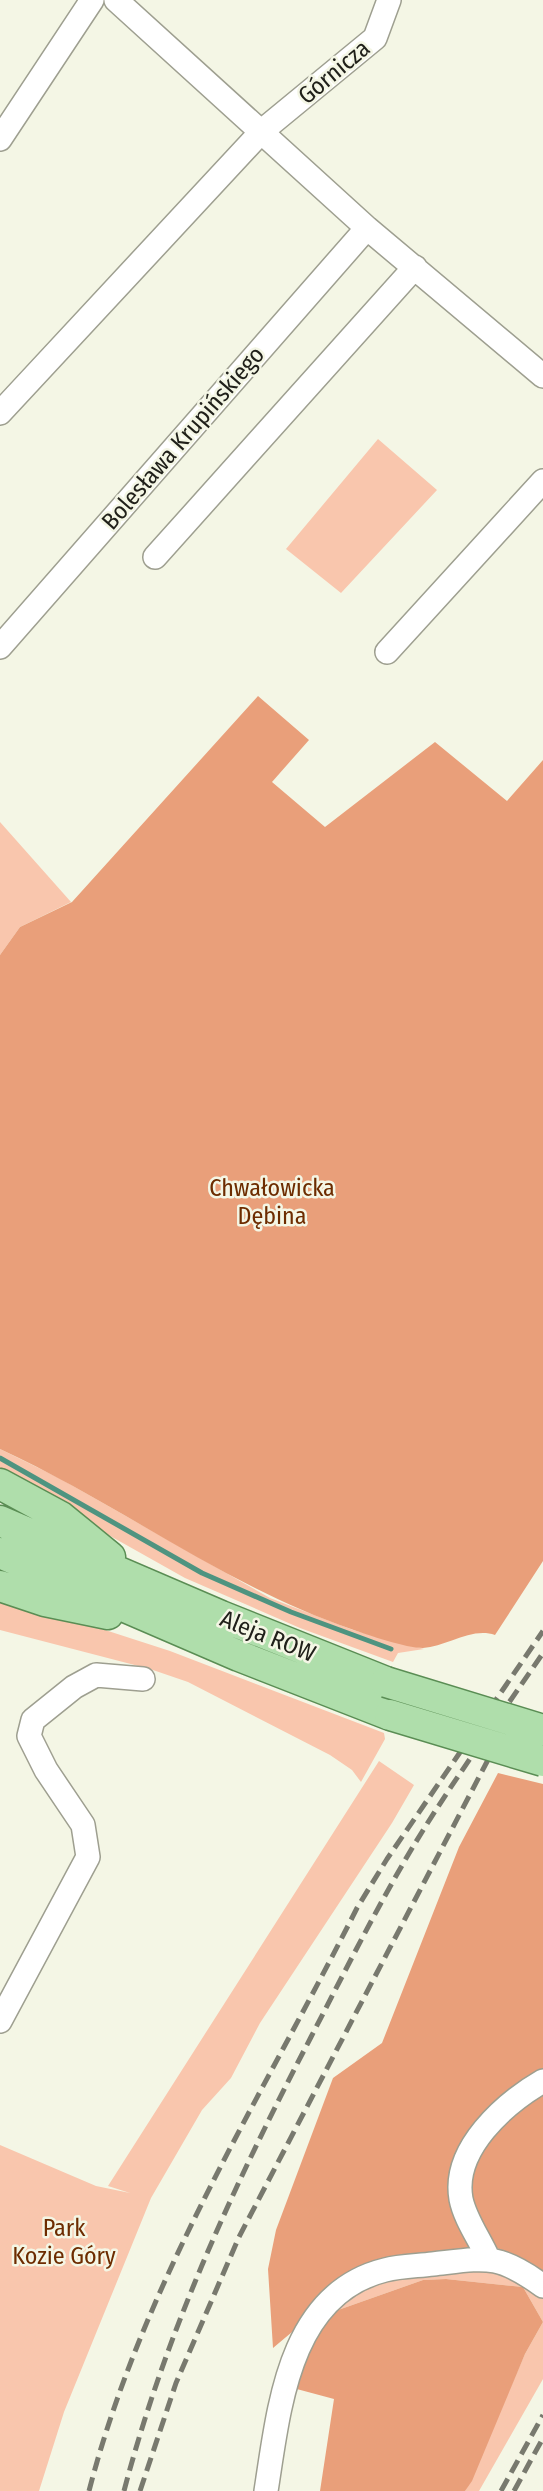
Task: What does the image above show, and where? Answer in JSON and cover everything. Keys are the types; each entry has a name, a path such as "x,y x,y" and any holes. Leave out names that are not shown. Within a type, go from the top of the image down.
{"main road":[{"path":"0,1484 61,1517 139,1581"},
{"name":"Aleja ROW","path":"0,1521 386,1682 543,1730"},
{"name":"Aleja ROW","path":"0,1552 171,1627 390,1715 543,1761"},
{"path":"0,1586 45,1601 171,1627"}],"street":[{"path":"0,139 92,0"},
{"path":"116,0 367,229 543,376"},
{"name":"Górnicza","path":"262,131 375,38 389,0"},
{"path":"0,413 262,131"},
{"name":"Bolesława Krupińskiego","path":"0,647 367,229"},
{"path":"155,557 415,267"},
{"path":"387,652 543,481"},
{"path":"0,2021 88,1857 83,1825 46,1770 29,1736 33,1720 75,1687 96,1675 143,1679"},
{"path":"488,2258 465,2213 460,2191 461,2176 478,2140 501,2111 543,2081"},
{"path":"266,2491 278,2415 292,2360 311,2323 337,2291 384,2270 488,2258 513,2265 543,2286"}],"green space":[{"path":"378,439 437,490 341,593 286,549"},
{"name":"Chwałowicka Dębina","path":"258,696 309,740 272,782 325,827 435,742 507,801 543,760 543,1561 495,1635 468,1635 423,1648 397,1644 351,1629 305,1611 216,1568 88,1494 0,1449 0,955 20,927 72,902"},
{"path":"0,822 71,902 20,927 0,955"},
{"path":"0,1449 59,1478 270,1598 353,1630 424,1649 398,1653 393,1662 300,1628 185,1578 0,1474"},
{"path":"0,1596 170,1651 384,1733 385,1739 361,1782 352,1770 330,1755 188,1682 150,1669 0,1630"},
{"name":"Park Kozie Góry","path":"379,1761 414,1785 392,1823 260,2023 231,2078 202,2110 151,2198 64,2412 39,2491 0,2491 0,2145 96,2186 130,2193 108,2186"},
{"path":"498,1773 543,1784 543,2274 497,2248 355,2271 329,2287 298,2327 273,2348 268,2269 276,2230 333,2078 382,2043 459,1847"},
{"path":"477,2263 543,2293 543,2322 523,2287 446,2279 423,2280 324,2315 365,2284"},
{"path":"446,2279 523,2287 543,2322 525,2354 472,2481 465,2491 320,2491 334,2399 293,2388 324,2315 423,2280"},
{"path":"543,2322 543,2379 479,2491 465,2491 525,2354"}],"waterway":[{"path":"0,1458 202,1573 291,1612 391,1649"}],"railway":[{"path":"89,2491 112,2414 140,2339 172,2265 244,2121 357,1908 387,1859 543,1631"},
{"path":"124,2491 160,2373 182,2316 230,2203 283,2092 411,1850 543,1653"},
{"path":"140,2491 176,2383 239,2237 514,1710"},
{"path":"501,2491 543,2415"},
{"path":"514,2491 543,2438"}]}
